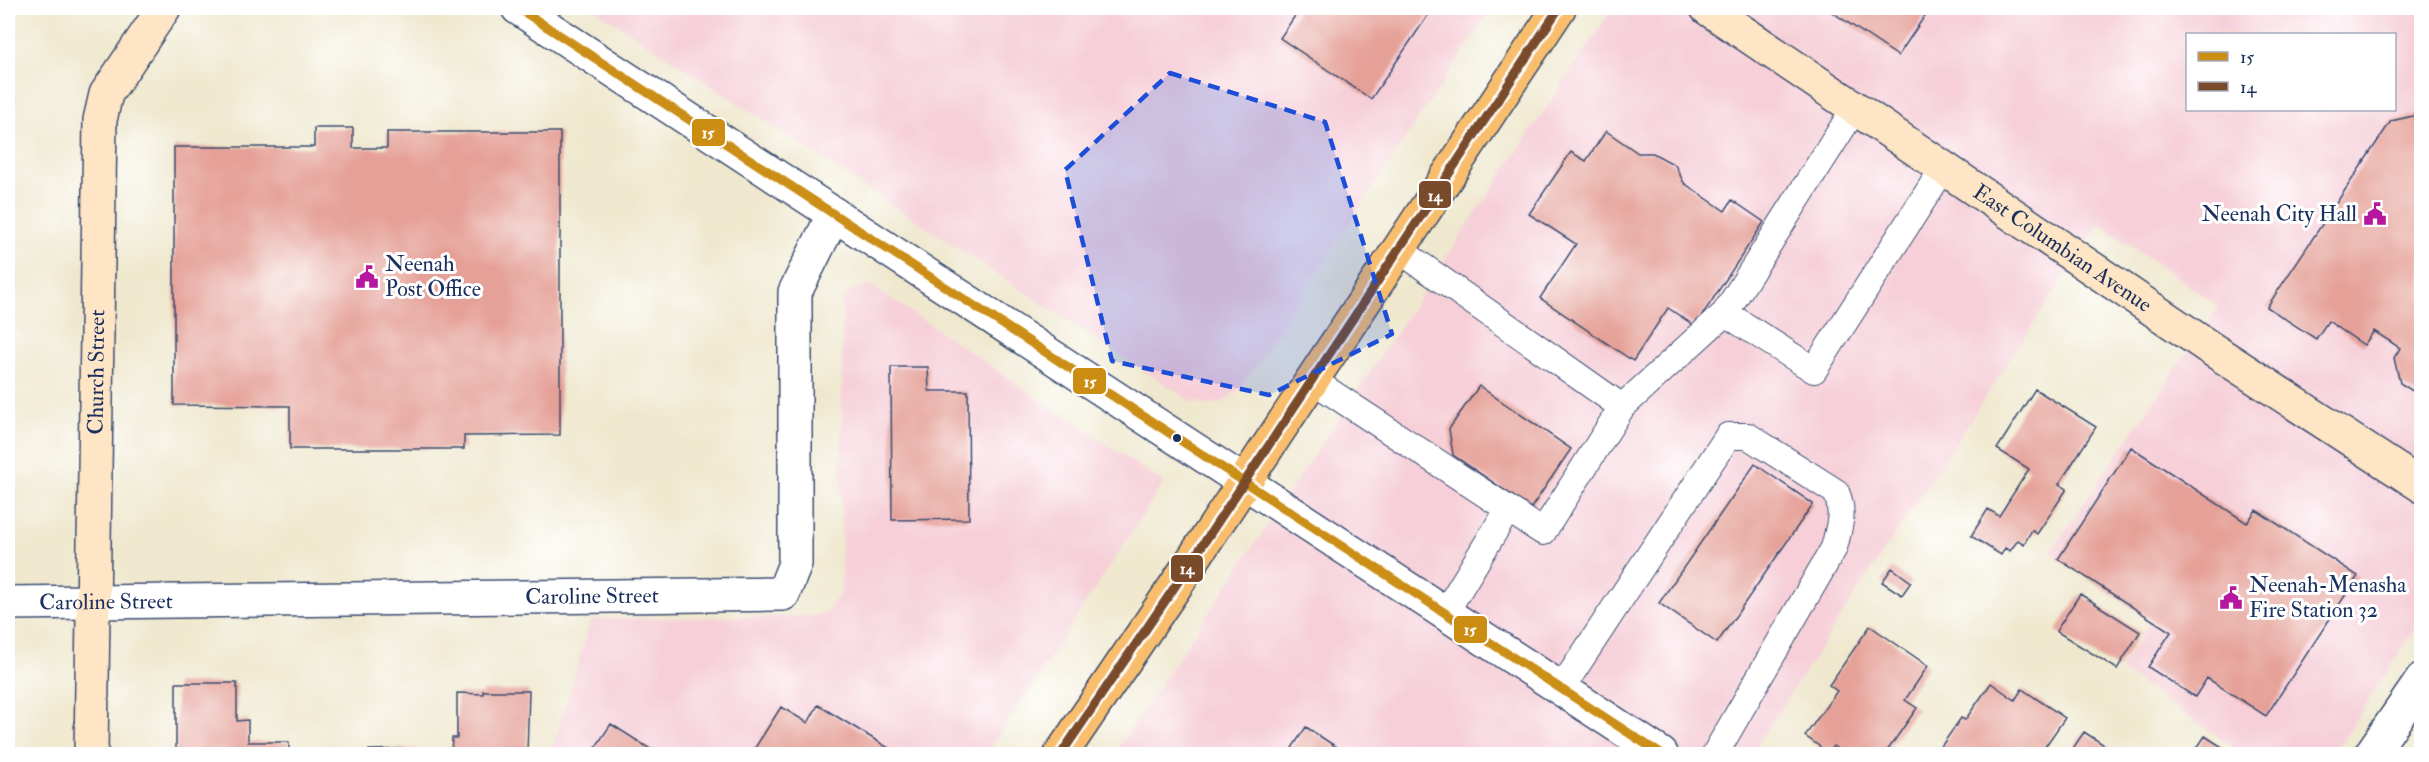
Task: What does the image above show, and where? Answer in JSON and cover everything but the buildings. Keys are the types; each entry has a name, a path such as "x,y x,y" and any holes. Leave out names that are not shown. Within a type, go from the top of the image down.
{"main road":[{"path":"1061,754 1558,8"}],"street":[{"name":"Church Street","path":"91,754 100,120 106,94 164,8"},
{"path":"518,8 1661,754"},
{"name":"East Columbian Avenue","path":"1707,8 2195,338 2421,486"},
{"name":"Caroline Street","path":"8,603 783,594 795,564 795,292 834,214"},
{"path":"2371,754 2421,680"}],"lane":[{"path":"1312,380 1543,532 1622,407 1725,313 1855,108"},
{"path":"1725,313 1814,370 1944,167"},
{"path":"1398,249 1622,407"},
{"path":"1561,689 1728,436 1748,436 1836,492 1841,504 1841,517 1834,548 1715,754"},
{"path":"1445,613 1509,509"}],"highlighted area":[{"path":"1170,73 1325,122 1392,334 1269,395 1112,361 1065,170"}],"shaded area":[{"path":"593,8 1492,8 1239,390 1223,402 1210,405 1190,401"},
{"path":"1613,8 2421,8 2421,619 2334,754 2243,754 2119,669 2151,621 2050,552 2219,306 2099,224 1751,754 1114,754"},
{"path":"871,285 1164,483 987,754 551,754 591,619 810,616 828,612 841,590 842,302 852,290"}],"transit line":[{"name":"15","path":"518,8 1661,754"},
{"name":"14","path":"1061,754 1174,588 1559,8"}],"place":[{"name":"Neenah City Hall","path":"2375,214"},
{"name":"Neenah Post Office","path":"367,277"},
{"name":"Neenah-Menasha Fire Station 32","path":"2231,598"}]}
